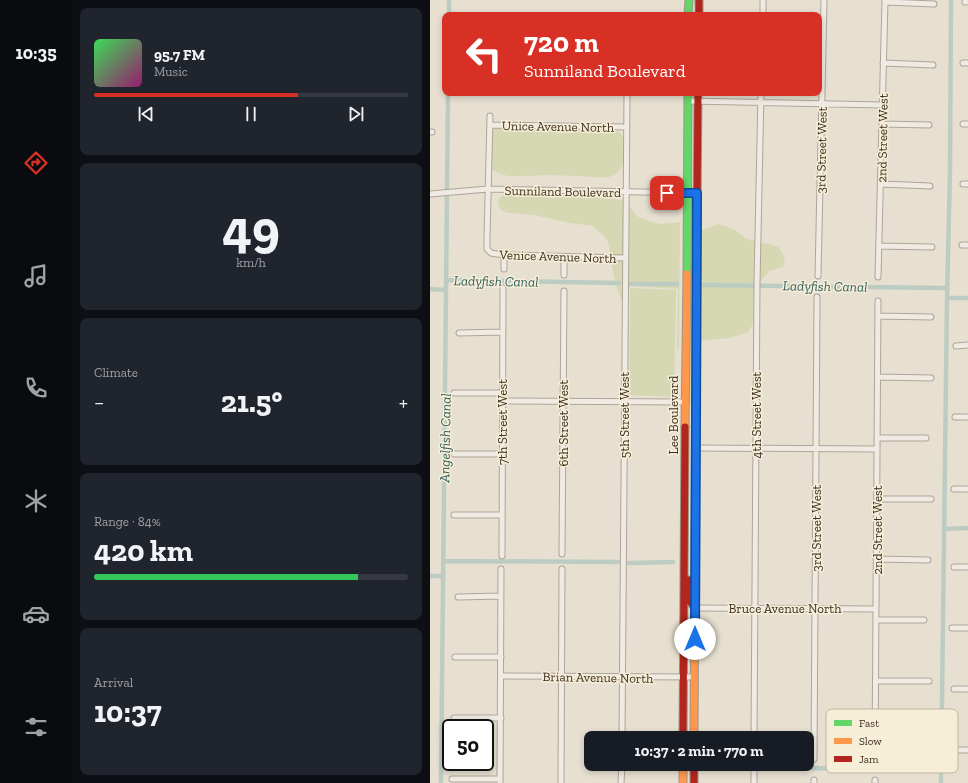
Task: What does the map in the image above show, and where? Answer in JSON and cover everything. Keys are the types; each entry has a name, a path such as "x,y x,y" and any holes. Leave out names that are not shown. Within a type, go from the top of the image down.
{"main road":[{"path":"688,12 689,0"},
{"path":"699,0 699,12"},
{"name":"Lee Boulevard","path":"683,731 688,96"},
{"name":"Lee Boulevard","path":"694,731 698,96"},
{"path":"685,402 690,409 689,462 696,474"},
{"path":"684,539 689,544 689,600 695,608"},
{"path":"683,771 683,783"},
{"path":"694,771 694,783"}],"street":[{"path":"763,12 764,0"},
{"name":"3rd Street West","path":"818,276 824,0"},
{"path":"885,1 934,4"},
{"name":"2nd Street West","path":"878,277 885,1"},
{"path":"884,63 933,65"},
{"name":"5th Street West","path":"622,731 627,96"},
{"name":"4th Street West","path":"754,731 757,282 761,96"},
{"path":"688,101 882,105"},
{"path":"488,189 490,116"},
{"path":"882,124 929,125"},
{"name":"Unice Avenue North","path":"490,125 627,127"},
{"path":"881,184 930,186"},
{"name":"Sunniland Boulevard","path":"430,194 488,189 697,193"},
{"name":"Venice Avenue North","path":"488,189 486,238 488,249 491,253 504,255 625,258"},
{"path":"962,245 968,245"},
{"path":"879,246 932,247"},
{"path":"504,255 504,269"},
{"path":"564,257 564,275"},
{"name":"7th Street West","path":"502,556 503,288"},
{"name":"6th Street West","path":"562,554 564,291"},
{"name":"3rd Street West","path":"814,759 817,297"},
{"name":"2nd Street West","path":"876,709 878,301"},
{"path":"878,316 931,317"},
{"path":"459,333 503,332"},
{"path":"956,346 968,345"},
{"path":"878,377 931,378"},
{"path":"454,393 502,393"},
{"path":"502,401 685,402"},
{"path":"955,417 968,417"},
{"path":"877,438 926,438"},
{"path":"696,448 877,449"},
{"path":"454,454 502,454"},
{"path":"954,489 968,489"},
{"path":"877,499 931,499"},
{"path":"454,515 502,515"},
{"path":"876,559 928,560"},
{"path":"954,567 968,567"},
{"path":"452,779 500,781 501,569"},
{"path":"561,783 562,569"},
{"path":"458,597 501,596"},
{"name":"Bruce Avenue North","path":"695,608 876,609"},
{"path":"876,620 924,620"},
{"path":"952,628 968,628"},
{"path":"455,657 501,657"},
{"name":"Brian Avenue North","path":"501,676 694,677"},
{"path":"876,681 929,681"},
{"path":"954,689 968,689"},
{"path":"454,718 500,718"},
{"path":"621,783 622,771"},
{"path":"754,771 754,783"}],"green space":[{"path":"494,128 607,128 621,134 625,143 624,161 616,174 607,177 552,175 507,176 492,169 489,160 490,143"},
{"path":"536,194 613,198 625,202 638,217 649,221 661,224 680,222 679,349 677,350 678,289 630,286 628,288 628,310 616,286 608,242 593,226 570,223 534,215 508,213 502,211 498,205 498,199 503,195"},
{"path":"718,224 735,230 747,239 779,247 785,258 783,267 769,271 757,286 753,298 753,324 748,332 730,338 699,341 700,231"},
{"path":"689,262 692,270 691,405 688,402"},
{"path":"630,288 676,290 674,397 629,395"}],"waterway":[{"name":"Angelfish Canal","path":"449,0 449,12"},
{"path":"942,709 950,172 951,0"},
{"name":"Angelfish Canal","path":"441,783 448,96"},
{"name":"Ladyfish Canal","path":"446,280 619,283"},
{"name":"Ladyfish Canal","path":"630,284 677,284"},
{"name":"Ladyfish Canal","path":"703,285 947,288"},
{"path":"430,289 446,290"},
{"name":"Ladyfish Canal","path":"947,298 968,298"},
{"path":"944,529 968,528"},
{"path":"443,561 618,562"},
{"path":"629,563 673,562"},
{"path":"430,576 443,576"},
{"path":"814,768 826,768"},
{"path":"941,773 941,783"}],"traffic: fast":[{"path":"688,12 689,0"},
{"path":"687,274 688,96"},
{"path":"695,549 697,210"}],"traffic: slow":[{"path":"685,427 687,274"},
{"path":"694,731 695,549"},
{"path":"683,771 683,783"}],"traffic: jam":[{"path":"699,0 699,12"},
{"path":"697,210 698,96"},
{"path":"683,731 685,427"},
{"path":"689,580 689,600 695,608"},
{"path":"694,771 694,783"}],"route":[{"path":"667,193 697,193 695,639"}]}
